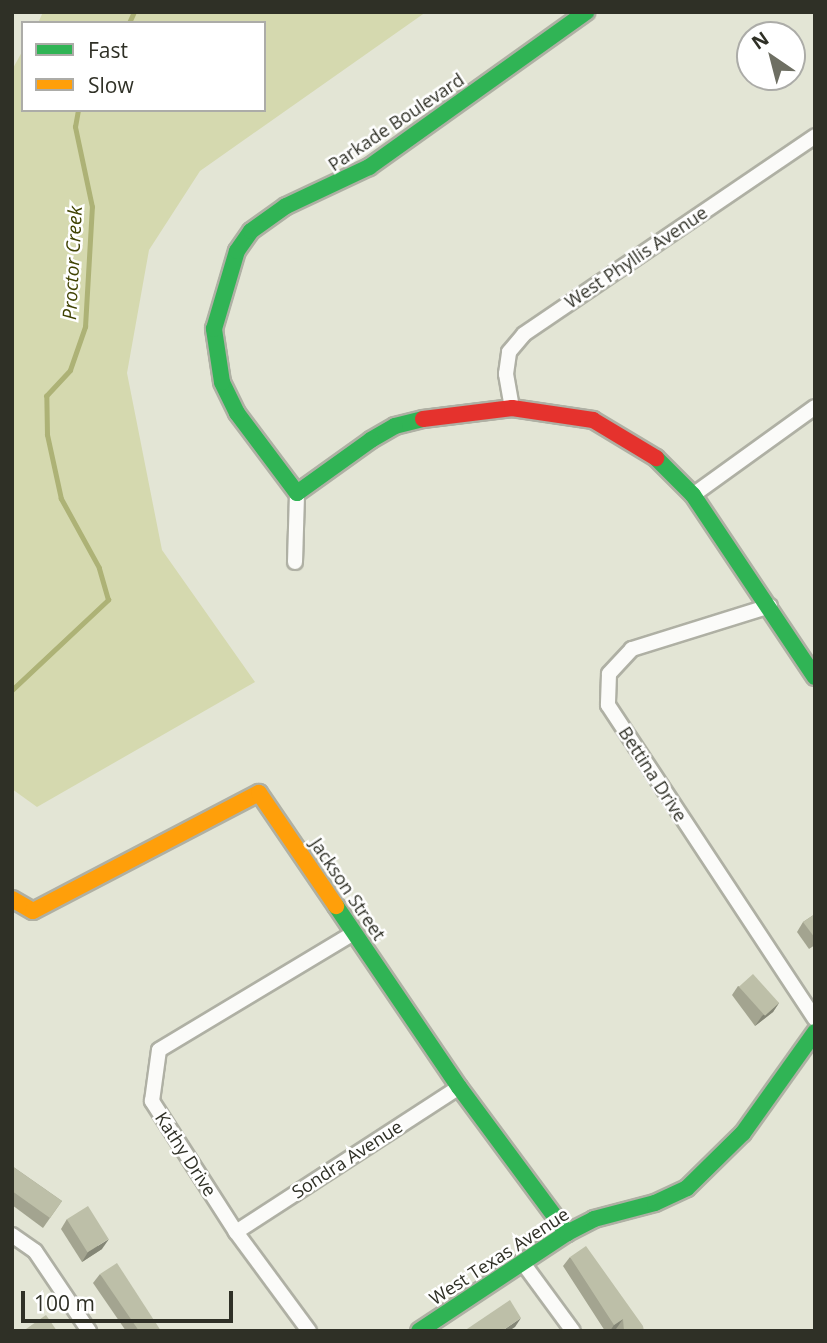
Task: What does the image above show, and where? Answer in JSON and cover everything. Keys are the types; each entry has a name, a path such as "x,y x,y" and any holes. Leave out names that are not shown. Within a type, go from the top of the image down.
{"street":[{"name":"Parkade Boulevard","path":"296,493 237,413 215,356 214,329 237,251 267,216 369,167 586,12"},
{"name":"West Phyllis Avenue","path":"512,408 506,373 509,352 524,334 815,136"},
{"path":"693,495 815,407"},
{"path":"295,562 296,493 395,426 512,408 603,425 646,448 693,495 771,606 815,677"},
{"name":"Bettina Drive","path":"771,606 632,649 609,674 608,705 815,1019"},
{"name":"Jackson Street","path":"12,899 33,911 259,793 458,1087 567,1233"},
{"name":"Kathy Drive","path":"309,1331 236,1232 152,1101 159,1050 354,933"},
{"name":"West Texas Avenue","path":"419,1331 567,1233 687,1188 743,1133 815,1032"},
{"name":"Sondra Avenue","path":"236,1232 458,1087"},
{"path":"12,1235 35,1251 89,1331"},
{"path":"523,1263 573,1331"}],"green space":[{"path":"43,12 426,12 200,171 149,250 127,373 162,550 255,682 37,807 12,789 12,70 21,54 21,112 266,112 266,21 39,21"}],"building":[{"path":"815,914 815,938 803,922"},
{"path":"753,974 779,1003 765,1016 739,987"},
{"path":"12,1166 62,1201 50,1218 12,1191"},
{"path":"88,1206 109,1239 87,1252 67,1219"},
{"path":"586,1246 644,1331 624,1331 623,1319 614,1325 570,1257"},
{"path":"117,1263 161,1331 139,1331 100,1274"},
{"path":"510,1300 521,1318 502,1331 464,1331"},
{"path":"46,1315 57,1331 26,1329"}],"waterway":[{"name":"Proctor Creek","path":"130,21 134,12"},
{"name":"Proctor Creek","path":"12,690 108,600 99,568 61,499 47,435 46,396 70,370 85,327 92,207 75,127 78,112"}],"traffic: fast":[{"path":"423,419 395,426 371,440 297,493 237,413 222,382 214,329 237,251 251,231 286,206 369,167 586,12"},
{"path":"656,458 693,495 815,677"},
{"path":"336,906 459,1087 567,1233"},
{"path":"419,1331 567,1233 594,1219 655,1203 687,1188 743,1133 815,1032"}],"traffic: slow":[{"path":"12,899 33,911 259,793 336,906"}],"traffic: jam":[{"path":"423,419 512,408 593,420 656,458"}]}
